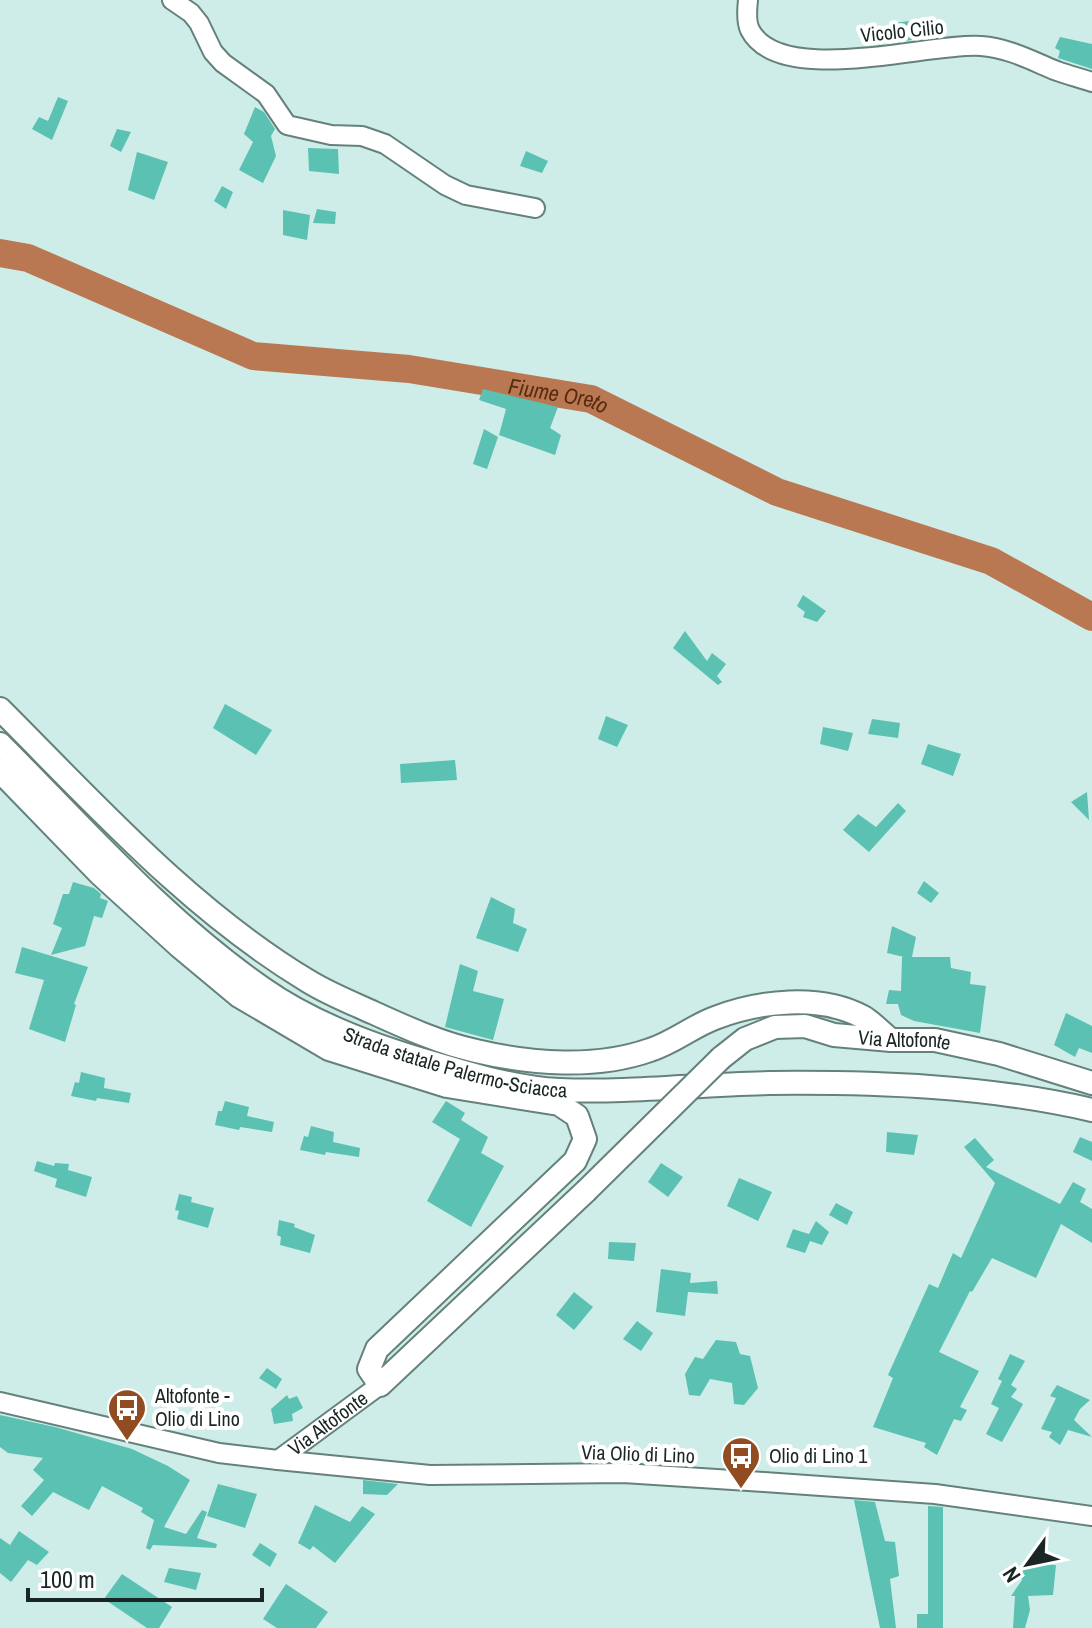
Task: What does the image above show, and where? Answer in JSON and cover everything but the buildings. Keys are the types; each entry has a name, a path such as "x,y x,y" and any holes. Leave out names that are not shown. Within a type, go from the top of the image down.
{"main road":[{"path":"0,709 182,890 222,921 311,983 420,1034 475,1051 529,1061 598,1062 650,1050 715,1018 790,1002 838,1007 865,1018 891,1040"},
{"name":"Strada statale Palermo-Sciacca","path":"0,744 198,939 264,990 320,1020 393,1052 473,1075 555,1090 636,1091 770,1083 907,1087 1018,1096 1092,1110"},
{"path":"0,771 100,874 239,996 329,1049 447,1086 559,1104 577,1116 585,1139 575,1161 377,1349 369,1369 380,1385"},
{"name":"Via Altofonte","path":"380,1385 586,1191 721,1058 745,1039 775,1027 805,1026 834,1035 935,1040 999,1054 1092,1083"}],"street":[{"path":"172,0 191,13 213,52 223,63 266,94 287,125 331,135 362,136 385,144 445,185 466,195 535,208"},
{"name":"Vicolo Cilio","path":"748,0 750,30 763,44 816,60 875,58 980,46 1009,51 1092,82"},
{"name":"Via Altofonte","path":"0,1402 219,1453 278,1460 380,1385"},
{"name":"Via Olio di Lino","path":"278,1460 430,1475 623,1473 764,1482 935,1494 1092,1516"}],"waterway":[{"name":"Fiume Oreto","path":"0,253 28,258 253,356 409,369 591,399 777,492 991,561 1092,617"}],"place":[{"name":"Altofonte - Olio di Lino","path":"127,1442"},
{"name":"Olio di Lino 1","path":"741,1490"}]}
